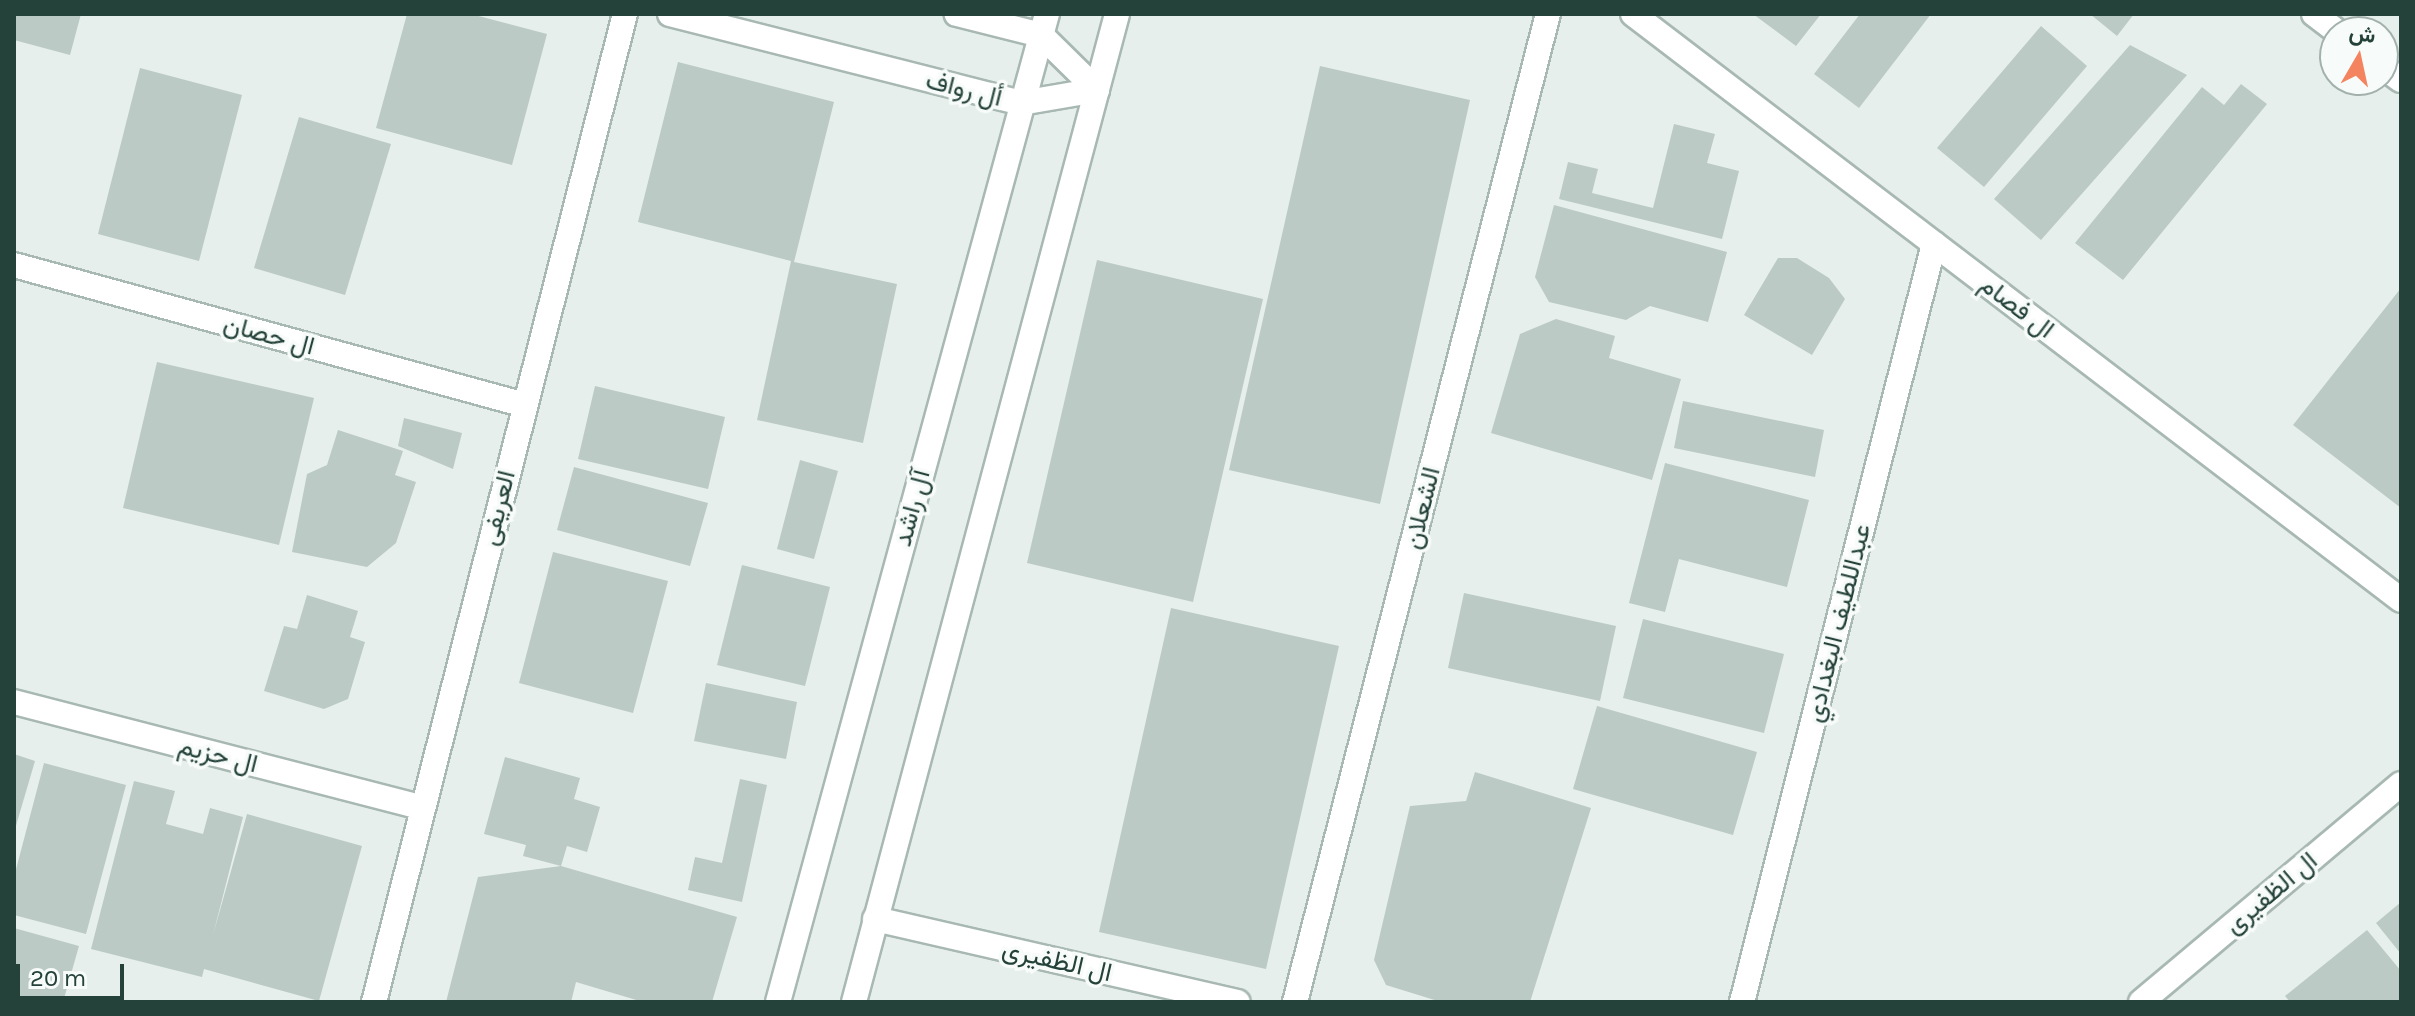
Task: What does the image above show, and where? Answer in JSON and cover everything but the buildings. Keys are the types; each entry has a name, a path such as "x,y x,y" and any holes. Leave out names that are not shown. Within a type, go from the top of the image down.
{"street":[{"name":"العريفى","path":"374,1002 421,807 625,14"},
{"name":"أل رواف","path":"670,14 1021,103 1097,90"},
{"path":"957,14 1044,24 1097,90"},
{"path":"854,1002 1117,14"},
{"name":"الشعلان","path":"1295,1002 1548,14"},
{"name":"ال فصام","path":"1633,14 2401,600"},
{"name":"آل راشد","path":"778,1002 1044,24"},
{"name":"عبداللطيف البغدادي","path":"1742,1002 1934,244"},
{"name":"ال حصان","path":"14,265 525,405"},
{"name":"ال حزيم","path":"14,702 421,807"},
{"name":"ال الظفيرى","path":"2141,1002 2401,784"},
{"name":"ال الظفيرى","path":"875,919 1238,1002"}]}
